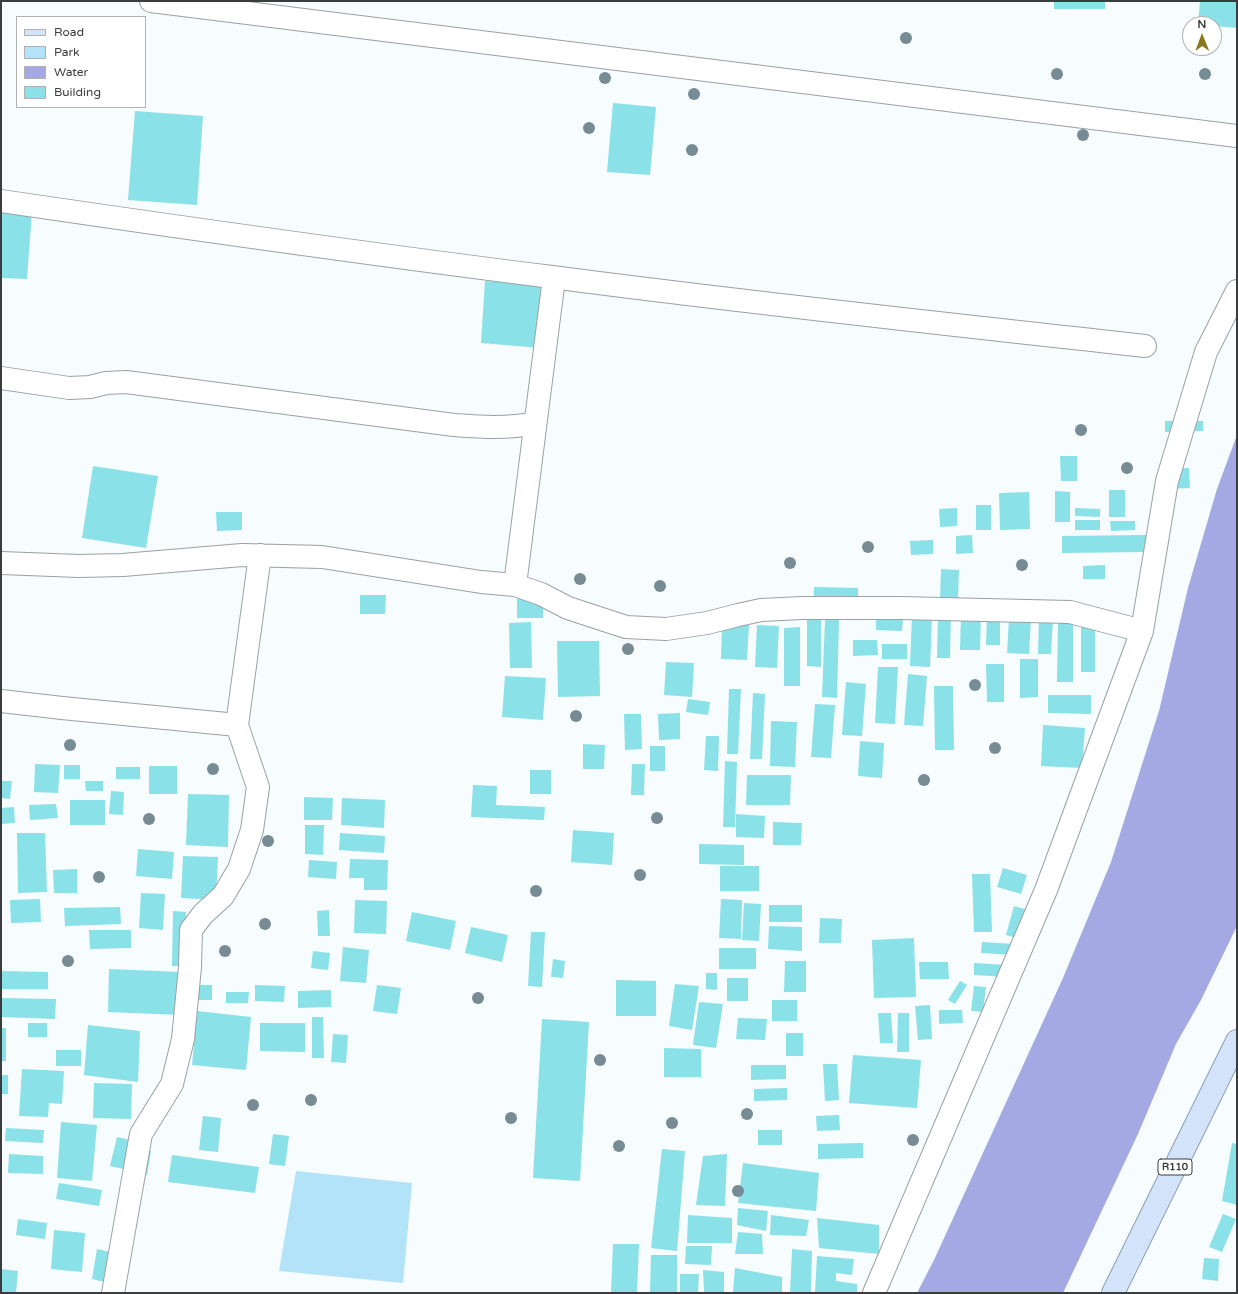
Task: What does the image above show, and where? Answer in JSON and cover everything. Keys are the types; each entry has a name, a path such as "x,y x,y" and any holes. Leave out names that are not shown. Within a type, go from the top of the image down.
{"main road":[{"name":"R110","path":"1112,1293 1237,1041"}],"street":[{"path":"151,1 247,7 1237,136"},
{"path":"1,202 265,240 554,278 1145,346"},
{"path":"515,585 554,278"},
{"path":"874,1293 1046,890 1142,631 1167,480 1206,352 1237,291"},
{"path":"1,378 69,388 90,387 106,383 126,382 454,425 486,427 519,426 535,423"},
{"path":"1,563 79,566 123,565 242,555 322,558 481,582 515,585 541,594 568,608 626,627 666,629 707,623 761,610 802,608 900,608 1070,612 1142,631"},
{"path":"113,1293 141,1134 172,1084 183,1039 190,967 191,930 203,914 223,896 239,869 252,830 258,787 237,725 260,555"},
{"path":"1,701 237,725"}],"green space":[{"path":"296,1171 412,1183 403,1283 279,1271"}],"water":[{"path":"1237,435 1237,926 1201,1000 1176,1044 1138,1134 1063,1293 917,1293 934,1260 1063,978 1111,862 1159,711 1188,588 1217,489"}],"building":[{"path":"1054,1 1105,1 1105,9 1054,9"},
{"path":"1200,1 1237,1 1237,28 1222,27 1222,16 1199,16"},
{"path":"613,103 656,107 650,175 607,172"},
{"path":"135,111 203,116 197,205 128,200"},
{"path":"1,209 32,211 27,279 1,278"},
{"path":"485,281 545,285 540,348 481,343"},
{"path":"1165,421 1203,421 1203,431 1165,432"},
{"path":"1060,456 1077,456 1077,481 1061,481"},
{"path":"93,466 158,476 146,548 82,538"},
{"path":"1189,468 1190,488 1164,489 1163,469"},
{"path":"1109,490 1125,490 1125,517 1109,517"},
{"path":"1055,491 1070,492 1070,522 1055,522"},
{"path":"1029,492 1030,529 1000,530 999,493"},
{"path":"976,505 991,505 991,530 976,530"},
{"path":"957,508 957,526 940,527 939,509"},
{"path":"1075,508 1100,509 1100,517 1075,516"},
{"path":"216,512 242,512 242,530 217,531"},
{"path":"1075,520 1100,520 1100,530 1075,530"},
{"path":"1110,521 1135,521 1135,530 1111,531"},
{"path":"972,535 973,553 956,554 956,536"},
{"path":"1146,535 1146,552 1062,553 1062,536"},
{"path":"933,540 933,554 911,555 910,541"},
{"path":"1105,565 1105,579 1083,579 1083,566"},
{"path":"941,569 959,570 958,600 940,599"},
{"path":"814,587 858,588 858,601 814,599"},
{"path":"360,595 386,595 385,614 360,614"},
{"path":"517,599 543,599 543,618 517,618"},
{"path":"961,613 981,614 980,650 960,650"},
{"path":"938,614 951,615 950,658 937,658"},
{"path":"912,615 932,616 930,667 910,666"},
{"path":"876,617 903,618 902,631 876,630"},
{"path":"987,617 1000,617 1000,645 986,645"},
{"path":"807,618 821,618 821,667 807,666"},
{"path":"1009,618 1031,619 1029,654 1007,653"},
{"path":"1039,618 1053,619 1051,654 1038,654"},
{"path":"825,619 839,619 837,698 822,697"},
{"path":"531,622 532,668 510,668 509,623"},
{"path":"1058,623 1073,623 1073,682 1057,682"},
{"path":"1081,624 1095,624 1095,672 1081,672"},
{"path":"722,625 749,625 747,660 721,659"},
{"path":"757,625 779,626 777,668 755,667"},
{"path":"800,627 800,686 784,686 784,628"},
{"path":"853,640 877,640 878,655 853,656"},
{"path":"557,641 599,641 600,696 558,697"},
{"path":"882,644 907,644 907,659 882,659"},
{"path":"1020,659 1038,659 1038,697 1020,698"},
{"path":"666,662 694,663 692,697 664,695"},
{"path":"986,664 1004,664 1004,702 987,702"},
{"path":"878,667 898,667 895,724 875,723"},
{"path":"908,674 927,676 923,726 904,725"},
{"path":"505,676 546,678 543,720 502,717"},
{"path":"846,682 866,684 862,736 842,735"},
{"path":"934,686 953,686 954,750 935,750"},
{"path":"729,689 741,689 738,754 727,754"},
{"path":"753,693 765,694 762,759 750,759"},
{"path":"1048,695 1091,695 1091,714 1048,713"},
{"path":"688,699 710,702 708,715 686,712"},
{"path":"815,704 835,705 831,758 811,757"},
{"path":"680,713 680,739 659,740 658,714"},
{"path":"624,714 641,714 642,749 625,750"},
{"path":"771,721 797,722 795,767 770,766"},
{"path":"1043,725 1085,728 1082,768 1041,766"},
{"path":"706,736 719,736 718,771 704,770"},
{"path":"860,741 884,743 882,778 858,776"},
{"path":"583,744 605,745 604,769 583,769"},
{"path":"650,746 665,746 665,771 650,771"},
{"path":"725,761 737,762 735,827 723,827"},
{"path":"35,764 60,765 58,793 34,792"},
{"path":"632,764 645,764 644,795 631,795"},
{"path":"64,765 80,765 80,779 64,779"},
{"path":"149,766 177,766 177,794 149,794"},
{"path":"116,767 140,767 140,779 116,779"},
{"path":"530,770 551,770 551,794 530,794"},
{"path":"747,775 791,775 790,805 746,805"},
{"path":"1,781 12,781 10,799 1,798"},
{"path":"85,781 103,781 103,791 86,791"},
{"path":"473,785 497,786 496,805 545,807 544,820 471,817"},
{"path":"111,791 124,792 123,815 109,814"},
{"path":"188,794 229,795 228,847 186,845"},
{"path":"304,797 333,798 332,820 304,820"},
{"path":"342,798 385,800 384,828 341,825"},
{"path":"70,800 105,800 105,825 70,825"},
{"path":"56,804 58,818 30,820 29,805"},
{"path":"14,807 15,823 1,824 1,808"},
{"path":"736,814 765,816 764,838 736,837"},
{"path":"773,822 802,823 801,845 773,845"},
{"path":"305,825 324,825 323,855 305,854"},
{"path":"573,830 614,833 612,865 571,862"},
{"path":"17,833 45,833 47,892 18,893"},
{"path":"340,833 385,836 384,853 339,850"},
{"path":"699,844 744,845 744,865 699,864"},
{"path":"138,849 174,852 172,879 136,876"},
{"path":"183,856 218,857 216,900 181,898"},
{"path":"350,859 388,860 387,890 364,890 364,878 349,878"},
{"path":"309,860 337,862 336,879 308,877"},
{"path":"720,866 759,866 759,891 720,891"},
{"path":"1003,868 1027,875 1021,894 997,887"},
{"path":"77,869 77,893 54,893 53,870"},
{"path":"972,874 990,874 992,932 974,932"},
{"path":"141,893 165,894 163,930 139,928"},
{"path":"40,899 41,922 11,923 10,900"},
{"path":"721,899 742,900 741,939 719,938"},
{"path":"355,900 387,901 386,934 354,933"},
{"path":"744,903 761,904 759,941 742,940"},
{"path":"769,905 802,905 802,922 769,922"},
{"path":"1014,906 1028,910 1020,939 1006,935"},
{"path":"120,907 121,924 65,926 64,908"},
{"path":"329,910 330,936 318,936 317,911"},
{"path":"173,911 186,912 185,966 172,966"},
{"path":"412,912 456,921 450,950 406,941"},
{"path":"820,918 842,919 841,943 819,943"},
{"path":"769,926 802,927 802,951 768,949"},
{"path":"471,927 508,935 502,962 465,953"},
{"path":"89,930 131,930 131,948 90,949"},
{"path":"531,932 545,932 542,987 528,986"},
{"path":"914,938 916,997 874,998 872,940"},
{"path":"982,942 1015,944 1014,955 981,953"},
{"path":"343,947 369,950 366,983 340,981"},
{"path":"719,948 756,948 756,969 719,969"},
{"path":"313,951 330,953 328,970 311,968"},
{"path":"553,959 565,961 563,978 551,977"},
{"path":"785,961 806,961 806,992 784,992"},
{"path":"919,962 948,962 949,979 920,979"},
{"path":"974,963 1007,965 1006,977 974,975"},
{"path":"109,969 182,972 180,1015 108,1012"},
{"path":"1,971 48,972 48,989 1,989"},
{"path":"706,973 717,973 717,990 706,989"},
{"path":"727,978 748,978 748,1001 727,1001"},
{"path":"616,980 656,981 656,1016 616,1016"},
{"path":"960,981 967,985 955,1004 948,1000"},
{"path":"675,984 699,986 692,1030 669,1026"},
{"path":"192,985 212,985 212,1000 192,1000"},
{"path":"255,985 285,986 284,1002 255,1001"},
{"path":"377,985 401,988 397,1014 373,1011"},
{"path":"974,986 986,987 983,1012 971,1011"},
{"path":"331,990 331,1007 298,1008 298,991"},
{"path":"226,992 249,992 248,1003 226,1003"},
{"path":"1,998 56,999 55,1019 1,1017"},
{"path":"772,1000 797,1000 797,1021 772,1021"},
{"path":"699,1002 723,1004 716,1048 693,1045"},
{"path":"930,1005 932,1039 918,1040 915,1006"},
{"path":"939,1010 962,1010 963,1023 939,1024"},
{"path":"197,1011 251,1017 246,1070 192,1065"},
{"path":"878,1013 891,1013 893,1043 880,1043"},
{"path":"898,1013 909,1013 909,1052 897,1052"},
{"path":"312,1017 323,1017 324,1058 312,1058"},
{"path":"738,1018 767,1019 765,1040 736,1039"},
{"path":"542,1019 589,1022 580,1181 533,1178"},
{"path":"28,1023 47,1023 47,1037 28,1037"},
{"path":"260,1023 305,1023 305,1052 260,1051"},
{"path":"88,1025 140,1031 138,1082 84,1075"},
{"path":"1,1028 6,1028 6,1061 1,1061"},
{"path":"786,1033 803,1033 803,1056 786,1056"},
{"path":"333,1034 348,1035 346,1063 331,1062"},
{"path":"664,1048 701,1049 701,1077 664,1077"},
{"path":"56,1050 81,1050 81,1066 56,1066"},
{"path":"853,1055 921,1060 917,1108 849,1103"},
{"path":"823,1064 837,1064 839,1100 825,1101"},
{"path":"751,1065 786,1065 786,1079 751,1080"},
{"path":"22,1069 64,1071 62,1104 49,1103 48,1117 19,1116"},
{"path":"1,1075 8,1075 8,1094 1,1094"},
{"path":"94,1083 132,1084 131,1119 93,1118"},
{"path":"787,1088 787,1100 754,1101 754,1089"},
{"path":"839,1115 840,1130 817,1131 816,1116"},
{"path":"203,1116 221,1118 218,1152 199,1150"},
{"path":"61,1122 97,1125 92,1181 57,1178"},
{"path":"6,1128 44,1130 43,1143 5,1141"},
{"path":"758,1130 782,1130 782,1145 758,1145"},
{"path":"273,1134 289,1136 285,1166 269,1164"},
{"path":"117,1137 135,1141 128,1170 110,1166"},
{"path":"863,1143 863,1158 818,1159 818,1144"},
{"path":"1232,1143 1237,1144 1237,1205 1222,1201"},
{"path":"662,1149 685,1151 677,1251 651,1248"},
{"path":"140,1150 151,1151 147,1175 137,1173"},
{"path":"9,1154 43,1156 43,1174 8,1173"},
{"path":"727,1154 725,1206 696,1205 703,1156"},
{"path":"172,1155 259,1167 255,1193 168,1182"},
{"path":"743,1163 819,1173 816,1211 738,1203"},
{"path":"59,1183 102,1190 99,1206 56,1199"},
{"path":"738,1208 768,1211 766,1231 737,1225"},
{"path":"1223,1214 1236,1219 1222,1252 1209,1247"},
{"path":"688,1215 732,1218 732,1243 687,1243"},
{"path":"771,1215 809,1220 806,1236 770,1235"},
{"path":"817,1218 879,1225 879,1254 819,1248"},
{"path":"18,1219 47,1223 45,1239 16,1235"},
{"path":"54,1230 85,1233 82,1272 51,1269"},
{"path":"738,1232 762,1234 763,1254 735,1254"},
{"path":"613,1244 639,1244 637,1293 611,1293"},
{"path":"686,1246 712,1246 711,1265 685,1264"},
{"path":"97,1249 110,1252 105,1282 92,1279"},
{"path":"792,1249 812,1251 811,1293 790,1293"},
{"path":"651,1255 677,1255 677,1293 650,1293"},
{"path":"817,1256 854,1259 852,1275 836,1273 836,1281 857,1284 857,1293 815,1293"},
{"path":"1204,1258 1219,1259 1218,1281 1202,1279"},
{"path":"735,1268 782,1277 782,1293 733,1292"},
{"path":"1,1269 18,1271 16,1293 1,1293"},
{"path":"703,1270 724,1272 724,1293 704,1293"},
{"path":"680,1274 699,1274 698,1293 680,1293"}]}
